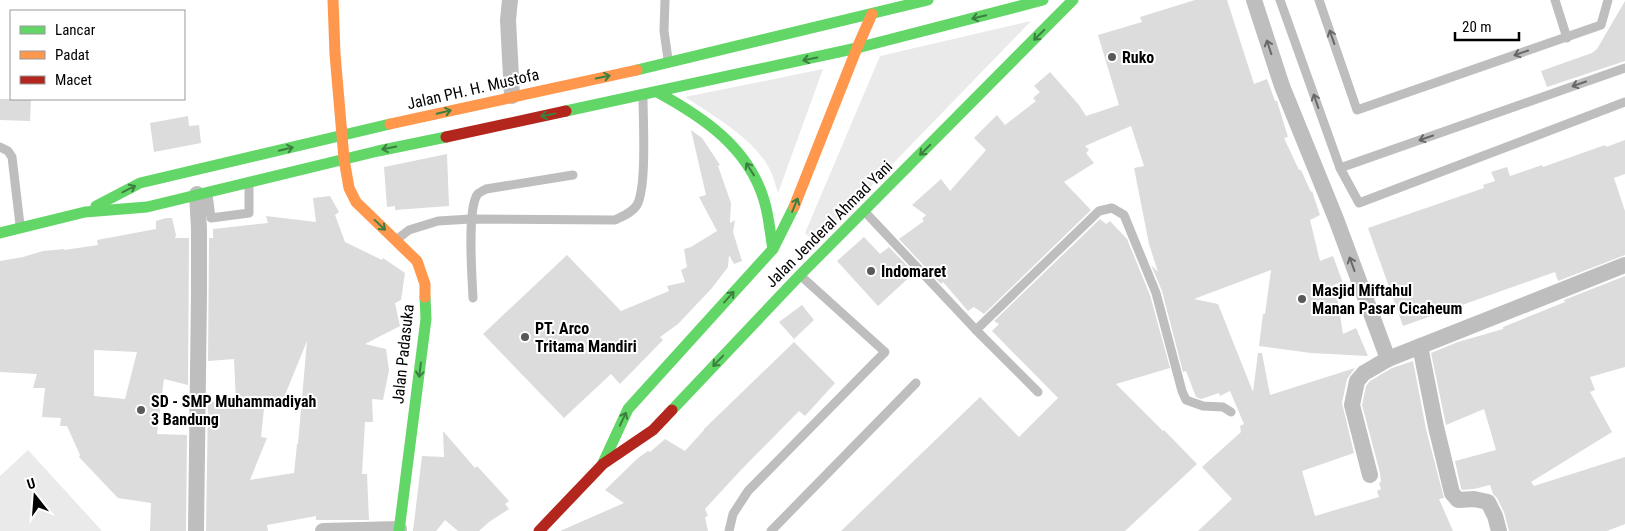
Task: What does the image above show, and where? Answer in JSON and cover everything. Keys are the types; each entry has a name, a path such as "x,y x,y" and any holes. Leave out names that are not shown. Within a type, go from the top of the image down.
{"main road":[{"name":"Jalan Padasuka","path":"333,0 335,54 344,159 349,188 356,202 417,260 425,284 426,319 399,530"},
{"path":"872,14 928,0"},
{"path":"857,48 1043,0"},
{"name":"Jalan Jenderal Ahmad Yani","path":"547,528 603,464 653,430 797,272 864,211 1073,0"},
{"name":"Jalan PH. H. Mustofa","path":"85,212 140,183 872,14"},
{"name":"Jalan Jenderal Ahmad Yani","path":"603,464 628,409 776,252 872,14"},
{"name":"Jalan PH. H. Mustofa","path":"0,232 85,212 147,207 344,159 857,48"},
{"path":"657,92 700,117 728,140 740,153 753,172 763,194 776,252"}],"street":[{"path":"510,0 508,20 512,96"},
{"path":"1254,0 1282,86 1336,219 1388,359"},
{"path":"196,531 199,229 203,193"},
{"path":"1370,475 1352,405 1357,380 1364,373 1388,359 1625,265"},
{"path":"1420,346 1436,427 1452,493 1458,500 1474,499 1488,502 1495,516 1499,531"},
{"path":"324,531 399,530"}],"lane":[{"path":"665,0 664,31 669,62"},
{"path":"1280,0 1340,168 1359,203 1625,102"},
{"path":"1319,0 1357,110 1601,25 1608,0"},
{"path":"1555,0 1568,38"},
{"path":"1340,168 1625,68"},
{"path":"396,240 409,230 426,223 438,221 471,219 615,220 627,215 636,207 641,194 644,133 642,96"},
{"path":"0,147 8,151 12,157 20,228"},
{"path":"472,298 471,219 476,196 480,192 494,187 573,175"},
{"path":"203,193 211,218 249,213 249,182"},
{"path":"976,330 1099,211 1112,208 1124,215 1156,293 1186,400 1203,406 1223,407 1231,412"},
{"path":"864,211 976,330 1038,392"},
{"path":"729,531 733,514 748,491 885,352 797,272"},
{"path":"771,531 916,384"}],"shaded area":[{"path":"1031,21 816,243 805,233 880,56"},
{"path":"823,69 778,193 772,174 757,151 722,121 685,97"},
{"path":"28,450 102,531 0,531 0,476"}],"building":[{"path":"1195,0 1227,0 1254,84 1267,79 1275,101 1277,101 1288,137 1284,138 1299,170 1301,170 1312,191 1320,215 1310,220 1320,261 1333,256 1343,283 1335,284 1343,334 1356,328 1368,356 1311,353 1259,346 1271,270 1194,299 1218,304 1253,392 1258,353 1262,353 1270,395 1355,368 1347,379 1342,403 1354,453 1302,471 1315,516 1379,497 1377,491 1381,489 1379,483 1381,482 1380,473 1362,405 1366,386 1370,381 1392,368 1413,361 1426,429 1444,498 1439,499 1453,531 1198,531 1232,499 1202,467 1241,432 1240,426 1244,424 1230,391 1220,396 1219,393 1201,399 1196,397 1186,371 1183,372 1162,291 1151,265 1158,272 1149,244 1134,168 1144,166 1131,126 1085,146 1089,150 1086,153 1094,163 1064,182 1091,210 984,314 974,307 968,311 943,282 941,284 899,239 924,221 922,219 926,215 912,205 941,179 950,191 986,150 974,138 997,115 1005,125 1036,101 1033,98 1040,92 1034,86 1050,72 1079,105 1086,116 1119,105 1098,35 1142,22 1140,17"},
{"path":"1625,1 1625,61 1547,87 1541,71 1592,53 1597,49"},
{"path":"0,99 31,100 30,121 0,120"},
{"path":"188,116 189,126 199,125 201,143 154,152 150,123"},
{"path":"691,130 702,138 720,165 718,166 731,203 730,223 735,220 733,232 742,261 734,264 729,255 728,267 712,288 678,324 660,337 663,340 620,384 611,374 564,418 483,334 567,255 621,311 669,291 667,286 685,282 681,270 687,267 684,249 691,247 717,231 699,197 706,195"},
{"path":"1625,140 1625,174 1614,178 1625,211 1625,255 1558,281 1555,272 1403,326 1368,228 1484,188 1483,185 1495,181 1491,172 1507,167 1510,176"},
{"path":"447,154 449,206 395,210 395,206 387,207 384,167"},
{"path":"330,196 339,212 335,215 345,242 382,260 383,258 405,273 401,300 395,303 400,326 365,344 386,349 389,370 383,400 372,399 373,422 365,422 362,474 367,474 369,520 316,520 316,516 267,525 268,531 206,531 208,402 236,402 234,359 208,361 209,238 213,238 213,229 268,223 266,216 316,222 313,198","holes":["307,341 294,473 250,480 267,438 261,437 265,399 283,400"]},
{"path":"172,218 175,238 189,238 188,385 164,379 157,434 187,435 186,531 150,531 151,503 118,498 79,457 80,455 67,426 60,426 61,418 42,417 45,388 33,388 37,374 0,372 0,261 43,251 98,245 97,240 156,229 156,221","holes":["94,350 137,352 125,399 94,396"]},
{"path":"1100,219 1106,224 1110,221 1127,239 1150,295 1170,368 1116,384 1197,464 1125,531 841,531 980,397 1019,437 1058,398 992,331 999,324 994,321"},
{"name":"Indomaret","path":"864,237 880,254 889,247 914,273 878,306 837,261"},
{"path":"1625,276 1625,367 1590,377 1595,390 1590,392 1612,432 1531,482 1534,486 1625,457 1625,524 1607,531 1509,531 1504,512 1490,485 1474,489 1462,490 1461,488 1455,461 1496,450 1484,409 1446,425 1431,353 1458,342 1503,329 1503,327 1565,302 1564,300"},
{"path":"802,305 814,320 794,339 779,322"},
{"path":"794,342 835,383 805,416 799,411 705,509 708,516 705,517 708,531 560,531 624,503 605,490 638,458 648,451 650,452 665,439 685,451 704,429"},
{"path":"443,431 475,468 477,466 509,501 505,504 509,509 479,531 458,531 445,520 436,531 413,531 422,456 444,457"}],"traffic: fast":[{"path":"637,70 928,0"},
{"path":"566,111 857,48 1043,0"},
{"path":"672,410 800,275 1073,0"},
{"path":"657,92 707,123 735,149 747,164 757,181 764,200 773,249"},
{"path":"96,206 140,183 390,124"},
{"path":"0,233 85,212 147,207 378,151 446,137"},
{"path":"603,463 628,409 773,249 794,207"},
{"path":"399,531 426,319 425,297"}],"traffic: slow":[{"path":"333,0 335,54 344,159 349,188 356,202 417,261 425,284 425,297"},
{"path":"794,207 872,14"},
{"path":"390,124 637,70"}],"traffic: jam":[{"path":"446,137 566,111"},
{"path":"539,531 603,464 653,430 672,410"}],"place":[{"name":"Ruko","path":"1112,57"},
{"name":"Indomaret","path":"871,271"},
{"name":"Masjid Miftahul Manan Pasar Cicaheum","path":"1302,299"},
{"name":"PT. Arco Tritama Mandiri","path":"525,337"},
{"name":"SD - SMP Muhammadiyah 3 Bandung","path":"141,410"}]}
